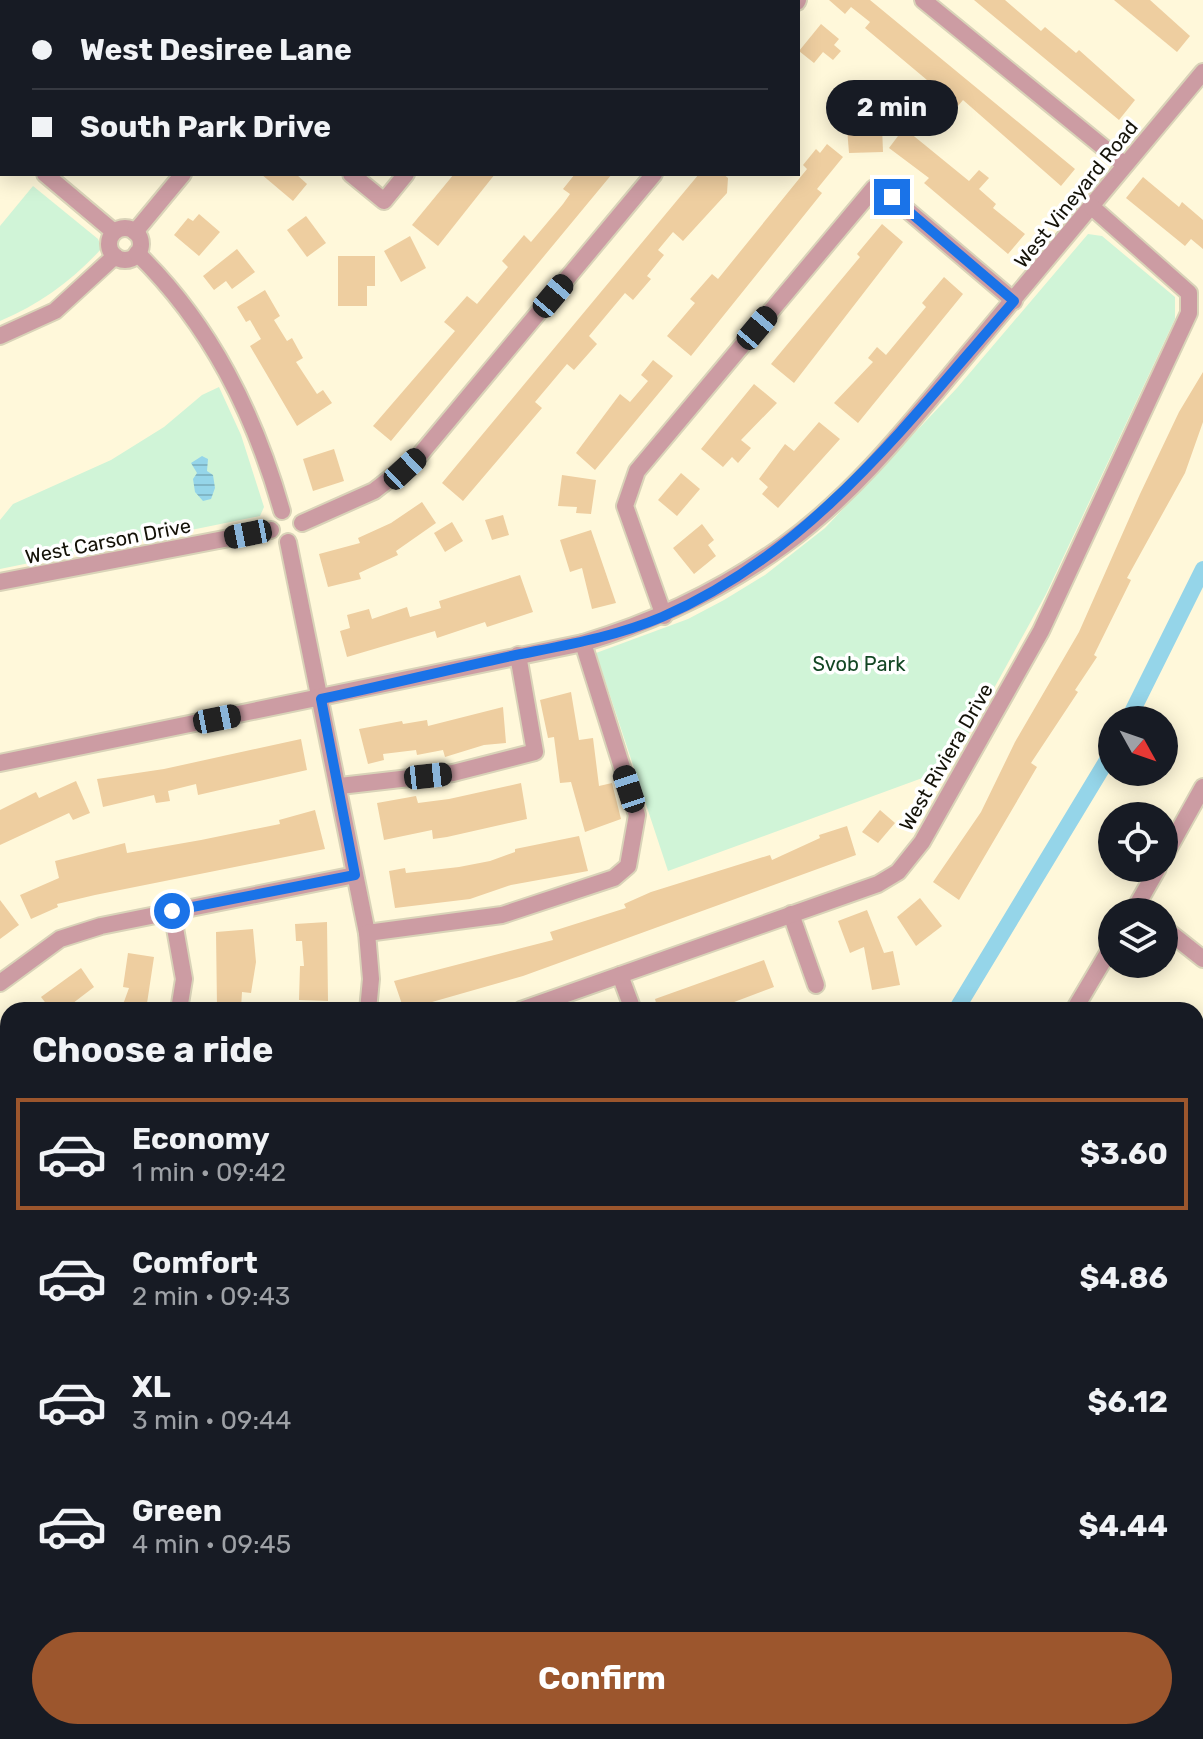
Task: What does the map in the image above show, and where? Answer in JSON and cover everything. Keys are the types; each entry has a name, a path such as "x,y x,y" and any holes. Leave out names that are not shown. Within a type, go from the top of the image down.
{"street":[{"path":"923,0 1125,165"},
{"name":"West Vineyard Road","path":"0,763 583,643 664,616 706,595 776,550 832,506 930,400 1203,72"},
{"path":"47,176 114,232"},
{"path":"135,232 181,176"},
{"path":"353,176 384,201 404,176"},
{"path":"302,523 374,491 419,456 652,176"},
{"path":"664,616 625,506 637,471 874,188 892,197 1014,301"},
{"name":"West Riviera Drive","path":"544,1002 878,884 898,872 922,842 1041,631 1189,313 1189,293 1092,207"},
{"path":"122,228 135,232 141,244 137,253 127,259 115,256 109,244 114,232 122,228"},
{"path":"137,253 190,313 224,364 260,442 282,511"},
{"path":"0,336 55,311 115,256"},
{"path":"282,511 297,514 302,523 299,536 288,542 277,539 271,530 273,518 282,511"},
{"name":"West Carson Drive","path":"0,582 271,530"},
{"path":"288,542 340,786 367,933 371,979 369,1002"},
{"path":"367,933 502,915 614,878 628,866 637,815 583,643"},
{"path":"340,786 453,773 535,752 518,655"},
{"path":"1178,834 1201,797"},
{"path":"0,983 60,939 101,926 355,875"},
{"path":"172,911 184,979 180,1002"},
{"path":"791,914 816,985"},
{"path":"1178,939 1203,959"},
{"path":"1079,1002 1098,970"},
{"path":"620,975 630,1002"}],"green space":[{"path":"33,186 98,239 102,248 55,290 0,321 0,226"},
{"name":"Svob Park","path":"1088,234 1102,236 1175,297 1175,319 1046,594 946,775 936,773 668,871 596,653 688,619 724,600 765,575 825,528 957,388"},
{"path":"219,387 241,435 264,507 260,516 0,569 0,520 13,504 111,460 164,427 202,395"}],"water":[{"path":"202,456 208,459 207,471 213,475 215,488 211,499 203,501 195,492 193,479 197,473 191,463"}],"building":[{"path":"829,0 870,0 1075,169 1061,186 963,100 958,106 865,28 870,22 851,7 845,14"},
{"path":"974,0 1005,0 1041,31 1045,27 1076,53 1079,50 1135,100 1119,120"},
{"path":"1114,0 1150,0 1190,36 1177,52"},
{"path":"821,24 839,39 834,45 841,51 833,60 823,52 814,63 800,50"},
{"path":"882,126 883,152 849,153 847,128"},
{"path":"904,128 969,181 979,170 989,178 979,189 996,204 993,208 1025,234 1008,254 924,183 929,178 889,148"},
{"path":"827,144 843,157 817,189 822,193 691,356 667,336 695,303 690,299 712,274 718,279 807,169 803,165 816,149 820,153"},
{"path":"263,176 298,176 307,184 293,201"},
{"path":"452,176 493,176 438,246 412,225"},
{"path":"573,176 610,176 391,441 373,426 455,331 444,322 467,296 477,304 508,267 502,261 524,235 531,242 563,204 570,194 563,189"},
{"path":"697,176 728,178 727,193 683,241 673,232 658,250 664,255 647,276 651,279 633,300 625,293 589,336 597,344 574,370 567,364 535,402 542,408 463,501 442,483"},
{"path":"1143,177 1179,207 1182,202 1203,220 1203,249 1191,239 1185,246 1126,198"},
{"path":"199,214 220,232 199,256 174,235 188,218 193,221"},
{"path":"306,216 326,243 307,257 287,230"},
{"path":"882,224 903,242 794,383 771,364 860,257 857,254"},
{"path":"410,236 426,268 401,282 384,251"},
{"path":"237,249 255,272 232,289 226,281 214,290 203,276"},
{"path":"338,256 375,256 375,286 367,286 367,306 338,306"},
{"path":"944,277 963,294 858,423 834,403 873,362 868,358 877,347 886,355 926,307 922,303"},
{"path":"265,290 280,316 274,320 287,341 292,338 303,358 296,362 317,394 323,390 332,403 297,426 250,346 261,339 250,320 246,322 237,307"},
{"path":"653,360 673,376 595,470 576,453 620,394 630,402 648,381 641,375"},
{"path":"1203,372 1203,422 1185,473 1127,578 1131,580 1094,655 1097,657 1031,763 1037,767 959,900 933,882 981,812 1015,742 1079,632 1179,412"},
{"path":"754,384 777,403 741,440 751,448 738,463 732,457 723,467 701,449"},
{"path":"819,422 840,439 778,508 762,494 768,487 759,479 785,444 794,451"},
{"path":"334,449 344,481 313,491 303,459"},
{"path":"681,473 700,489 677,516 658,500"},
{"path":"562,475 596,480 591,514 576,513 577,507 558,506"},
{"path":"422,502 436,523 396,551 398,555 359,573 361,579 328,587 319,554 360,543 358,538 391,523"},
{"path":"503,515 509,535 492,540 485,520"},
{"path":"452,522 463,541 445,552 434,533"},
{"path":"702,524 714,540 708,545 716,556 694,574 673,548"},
{"path":"591,530 616,603 592,609 582,568 570,572 560,540"},
{"path":"520,575 533,612 487,627 485,622 437,638 435,631 347,657 340,631 350,628 347,615 369,609 372,619 407,607 410,617 441,608 439,601"},
{"path":"571,692 579,740 593,738 599,786 612,783 621,819 585,832 571,782 560,783 554,737 548,738 540,700"},
{"path":"503,707 506,743 484,745 445,757 443,750 417,755 416,750 383,754 384,760 368,764 359,729 402,721 403,724 427,720 428,726"},
{"path":"301,739 307,770 198,795 196,784 168,791 170,801 156,803 154,795 103,807 97,779 164,769"},
{"path":"76,781 90,813 73,820 69,813 0,845 0,810 36,792 39,798"},
{"path":"521,783 527,819 447,837 433,839 432,830 384,840 377,803 416,796 418,803 449,799"},
{"path":"315,810 325,849 57,904 58,907 31,919 20,895 59,878 55,861 125,843 127,853 201,840 280,824 279,820"},
{"path":"880,810 895,823 878,843 862,832"},
{"path":"847,826 856,855 523,976 432,1002 401,1002 394,981 553,940 550,932 626,908 624,904 651,892 770,855 772,860 820,838 819,835"},
{"path":"579,836 588,871 511,885 470,899 395,908 389,871 405,868 406,873 459,867 490,861 515,852 515,849"},
{"path":"920,898 942,926 916,946 897,917"},
{"path":"0,900 19,925 0,939"},
{"path":"867,910 884,953 893,951 900,985 872,990 864,947 850,953 838,921"},
{"path":"327,922 328,1001 299,1000 300,966 304,966 302,941 296,941 295,924"},
{"path":"253,929 256,962 251,993 242,992 241,1002 217,1002 216,932"},
{"path":"128,953 154,957 147,1002 124,1002 129,988 123,987"},
{"path":"764,960 774,987 734,1002 656,1002 655,999"},
{"path":"81,968 94,987 74,1002 45,1002 41,997"}],"waterway":[{"path":"1135,706 1203,569"},
{"path":"961,1002 1098,775"}],"route":[{"path":"172,911 355,875 321,699 583,643 644,624 706,595 740,574 787,543 832,506 930,400 1014,301 892,197"}]}
